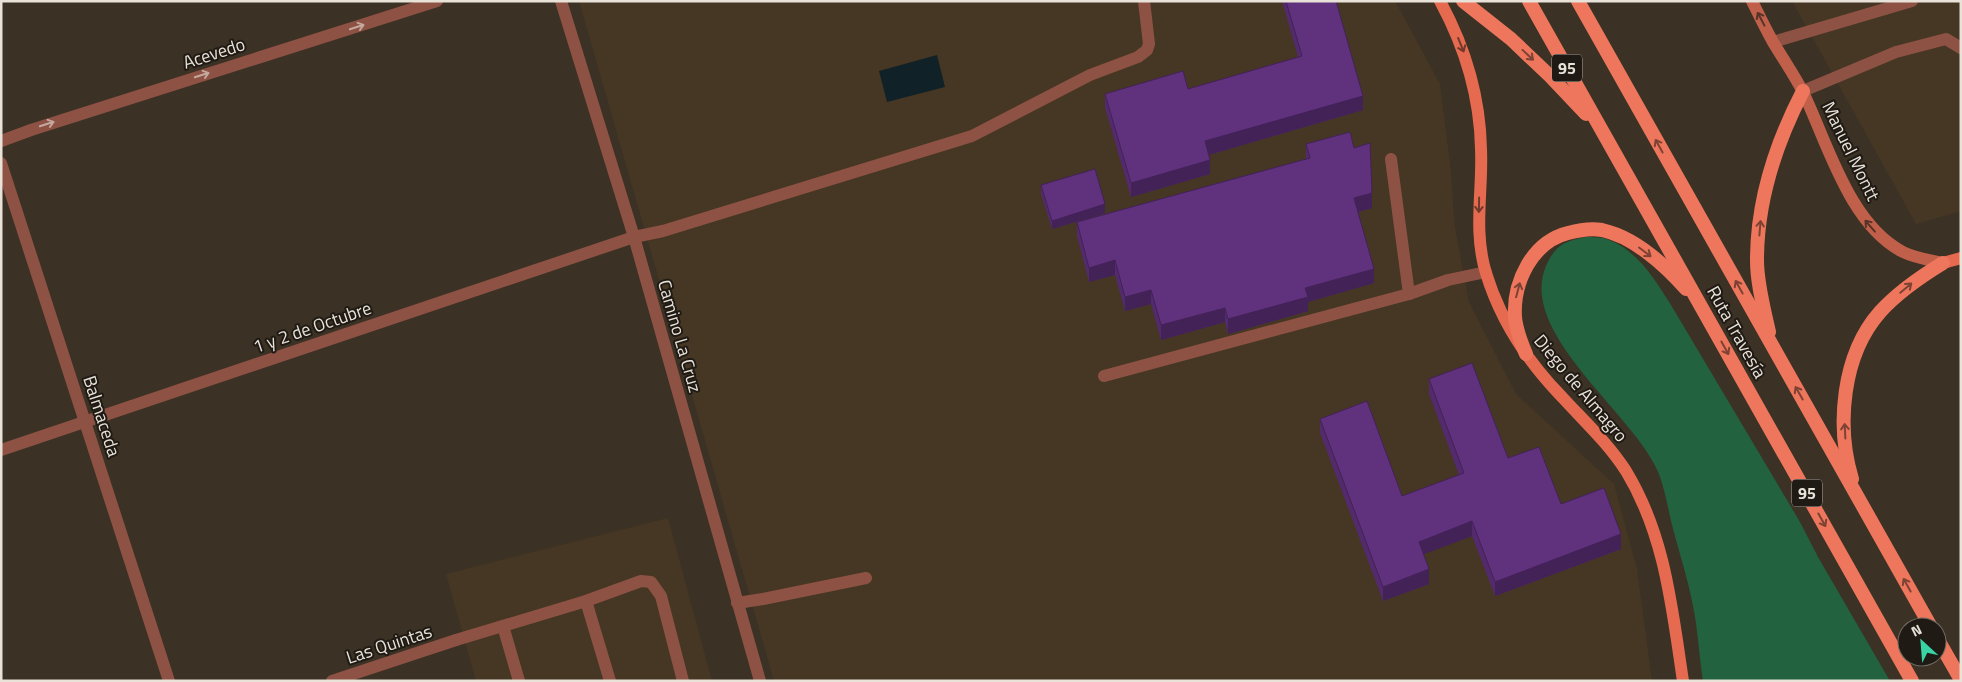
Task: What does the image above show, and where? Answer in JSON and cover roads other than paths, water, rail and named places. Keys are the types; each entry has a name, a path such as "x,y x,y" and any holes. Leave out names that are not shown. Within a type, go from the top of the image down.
{"highway":[{"path":"1463,1 1511,39 1550,76 1605,135"},
{"name":"Ruta Travesía","path":"1529,1 1912,681"},
{"name":"Ruta Travesía","path":"1578,1 1925,617"},
{"path":"1771,345 1757,261 1763,197 1787,121 1803,91"},
{"path":"1526,354 1519,337 1515,318 1519,285 1524,270 1532,258 1552,240 1564,234 1592,229 1615,234 1631,242 1655,260 1701,306"},
{"path":"1857,496 1847,458 1844,426 1845,402 1850,374 1858,347 1867,329 1894,298 1917,279 1943,263"},
{"path":"1947,656 1961,680"}],"main road":[{"name":"Diego de Almagro","path":"1440,1 1453,26 1466,59 1476,94 1481,150 1478,204 1479,230 1486,272 1497,303 1526,354 1561,396 1607,445 1625,471 1642,502 1656,534 1663,560 1683,681"},
{"name":"Manuel Montt","path":"1752,1 1773,42 1803,91 1849,193 1863,218 1877,234 1903,252 1918,258 1943,263 1961,258"}],"street":[{"name":"Acevedo","path":"1,140 437,1"},
{"name":"Camino La Cruz","path":"561,1 634,237 760,681"},
{"name":"1 y 2 de Octubre","path":"1,450 634,237 663,230 972,136 1090,75 1138,57 1147,50 1150,44 1144,1"},
{"path":"1773,42 1912,1"},
{"path":"1803,91 1896,52 1946,39 1961,48"},
{"path":"1391,160 1409,294"},
{"name":"Balmaceda","path":"1,163 169,681"},
{"path":"1104,376 1409,294 1448,280 1486,272"},
{"path":"737,602 763,600 866,578"},
{"name":"Las Quintas","path":"332,681 456,640 586,601 641,581 651,582 661,596 683,681"},
{"path":"586,601 610,681"},
{"path":"503,626 519,681"}],"water":[{"path":"937,55 945,87 887,102 879,71"}]}
